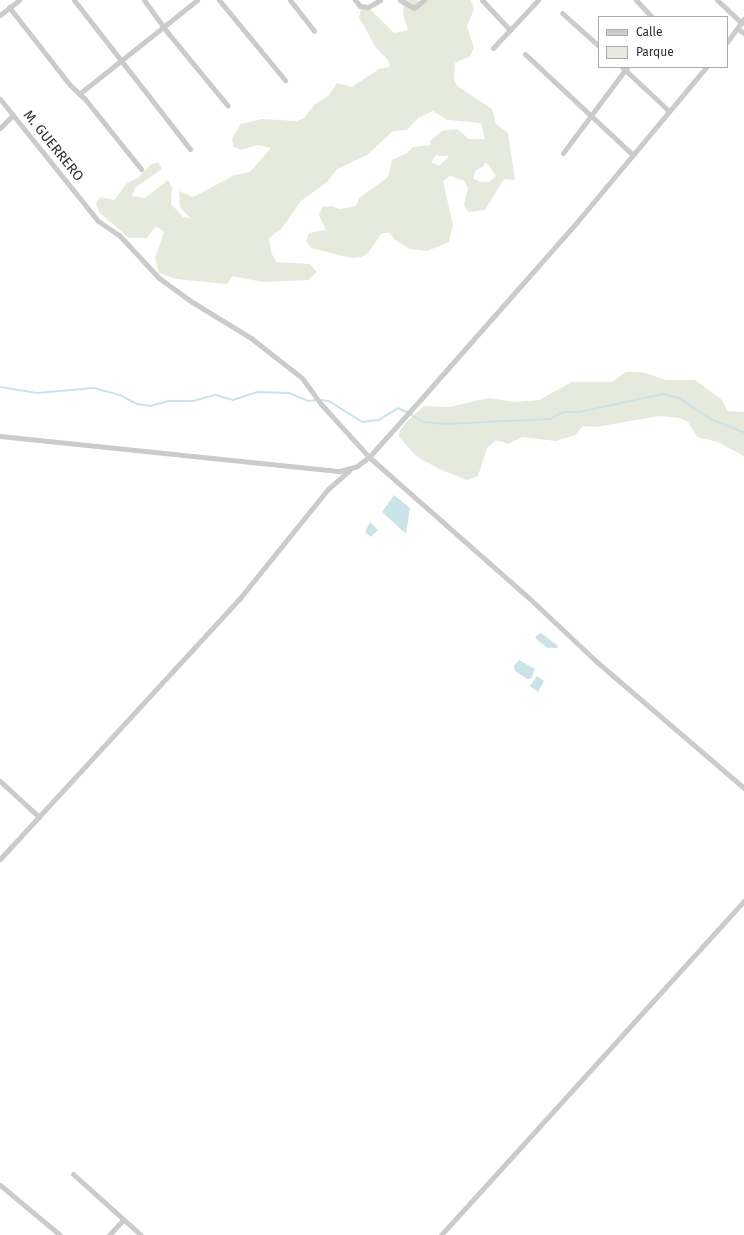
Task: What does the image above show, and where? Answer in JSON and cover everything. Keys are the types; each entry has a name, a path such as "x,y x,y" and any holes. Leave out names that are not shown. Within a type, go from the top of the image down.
{"street":[{"path":"0,15 19,0"},
{"path":"74,0 190,149"},
{"path":"144,0 228,106"},
{"path":"79,94 197,0"},
{"path":"219,0 285,80"},
{"path":"290,0 314,31"},
{"path":"355,0 360,6 368,7 380,0"},
{"path":"400,0 414,8 424,0"},
{"path":"482,0 510,30"},
{"path":"492,48 538,0"},
{"path":"636,0 651,16"},
{"path":"717,0 743,21 728,41"},
{"path":"10,7 141,169"},
{"path":"562,12 598,45"},
{"path":"738,29 744,33"},
{"path":"526,54 633,155"},
{"path":"563,153 624,68 669,111"},
{"path":"0,859 240,598 328,489 349,471 369,457 411,411 633,155 705,68"},
{"name":"M. GUERRERO","path":"0,100 98,221 119,235 144,263 171,288 251,338 302,378 318,396 321,404 369,457"},
{"path":"0,128 13,115"},
{"path":"0,436 349,471"},
{"path":"369,457 529,598 597,662 744,788"},
{"path":"0,781 39,817"},
{"path":"441,1235 744,901"},
{"path":"72,1174 141,1235"},
{"path":"0,1185 60,1235"},
{"path":"109,1235 123,1220"}],"green space":[{"path":"404,0 417,0 422,3 426,0 471,0 474,10 467,26 474,48 470,56 455,63 454,80 457,86 492,109 496,124 508,133 515,180 504,179 485,210 468,212 464,205 468,189 465,181 450,176 443,181 453,225 449,242 427,251 410,249 395,240 390,233 382,233 368,253 361,257 352,258 311,248 306,241 309,233 326,230 319,215 322,207 332,206 340,209 356,206 359,198 388,177 392,160 407,153 413,147 431,145 430,141 442,131 457,129 469,139 485,139 481,123 447,120 433,111 418,118 407,130 393,131 367,155 337,169 327,182 301,201 282,228 269,238 271,252 276,262 310,264 317,272 308,280 262,282 233,276 227,284 176,279 159,273 155,258 164,232 158,227 154,228 147,238 129,238 99,212 96,204 101,197 114,200 127,183 138,178 150,165 158,162 162,169 135,188 132,196 145,198 168,180 172,187 171,204 183,217 191,219 180,207 179,191 193,197 235,175 250,172 271,148 257,145 240,150 233,146 232,138 241,124 262,119 297,121 304,118 315,104 328,96 337,83 352,87 379,69 390,67 388,60 376,48 359,17 361,9 370,9 394,33 408,30 403,14","holes":["437,154 438,156 449,156 439,166 431,162","484,163 488,164 496,176 489,182 480,182 473,178 476,170 484,166"]},
{"path":"626,372 642,372 666,380 695,380 722,400 727,411 744,412 744,456 718,442 697,437 688,422 680,418 659,416 596,427 583,426 575,435 556,441 522,437 508,444 496,440 487,448 478,476 467,480 439,469 416,456 399,437 399,433 406,422 424,406 449,407 489,398 514,402 539,400 572,382 612,382"}],"water":[{"path":"394,495 410,508 406,534 382,512"},
{"path":"370,522 378,530 371,537 365,532"},
{"path":"541,633 558,646 557,648 548,648 538,641 535,637"},
{"path":"519,660 535,669 531,679 527,679 515,671 514,666"},
{"path":"537,676 544,681 538,692 530,686"}],"waterway":[{"path":"0,387 37,393 94,388 120,395 138,404 150,406 169,401 193,401 216,395 233,400 258,392 289,393 309,401 316,400"},
{"path":"410,414 423,422 446,424 550,419 564,412 579,412 664,394 679,398 711,419 744,432"},
{"path":"320,400 329,401 362,422 379,420 398,408 407,412"}]}
